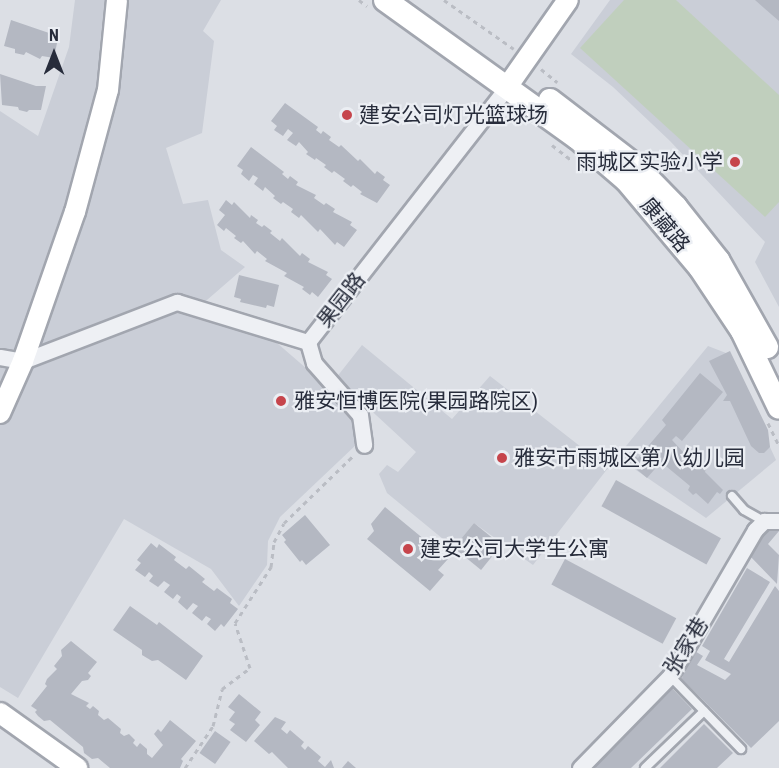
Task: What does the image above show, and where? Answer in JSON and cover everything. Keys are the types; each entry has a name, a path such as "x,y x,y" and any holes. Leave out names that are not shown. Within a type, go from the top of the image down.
{"main road":[{"name":"康藏路","path":"411,0 511,81 626,180 666,224 700,268 742,332 771,411"},
{"name":"康藏路","path":"377,3 587,126 636,166 676,207 718,261 754,321 779,373"}],"street":[{"path":"0,413 22,361 75,212 105,101 117,0"},
{"path":"511,81 568,0"},
{"name":"果园路","path":"22,361 177,302 308,342 511,81"},
{"path":"308,342 314,363 360,415 364,445"},
{"path":"0,357 22,361"},
{"name":"张家巷","path":"585,765 670,676 755,530 771,521"},
{"path":"0,713 76,768"}],"lane":[{"path":"732,496 740,511 771,521"},
{"path":"670,676 741,749"},
{"path":"645,768 704,711"}],"path":[{"path":"359,0 377,3"},
{"path":"551,145 578,165"},
{"path":"771,411 779,446"},
{"path":"185,768 213,726 222,689 250,668 235,624 271,567 274,542 285,523 364,445"}],"shaded area":[{"path":"75,0 221,0 203,31 214,41 202,133 166,148 183,204 208,200 221,250 245,267 192,313 277,343 314,375 352,419 358,443 280,517 268,541 267,565 239,606 211,569 124,519 18,698 0,687 0,111 38,136 69,47"},
{"name":"雨城区实验小学","path":"610,0 779,0 779,307 755,262 765,242 670,141 613,87 571,54"},
{"name":"雅安市雨城区第八幼儿园","path":"362,345 452,419 490,376 608,468 533,565 474,523 454,548 387,493 379,474 387,465 398,472 416,452 336,378"},
{"path":"708,346 726,353 776,460 706,518 617,457"}],"green space":[{"name":"雨城区实验小学","path":"624,0 676,0 779,95 779,202 765,217 580,48"}],"building":[{"path":"755,0 779,0 779,21"},
{"path":"11,20 49,33 59,33 54,58 42,56 40,59 26,52 24,55 15,53 15,49 4,46"},
{"path":"0,74 36,86 46,86 41,110 27,112 19,110 18,107 2,105"},
{"path":"285,103 318,127 316,130 321,134 323,131 331,137 329,140 339,147 341,145 358,161 360,159 375,174 377,171 385,177 383,180 390,185 377,203 360,194 362,192 343,181 345,179 334,171 332,173 316,158 315,160 306,154 308,152 299,142 296,146 287,140 293,133 288,129 283,136 274,130 277,126 271,121"},
{"path":"251,147 284,172 282,174 288,179 290,176 298,182 296,185 316,195 314,198 324,205 326,203 335,209 333,212 352,222 350,225 357,230 344,247 337,242 335,245 320,229 318,232 301,215 299,218 291,212 293,209 273,198 275,196 265,187 263,191 254,184 258,178 253,175 249,181 241,174 243,170 237,166"},
{"path":"226,200 232,205 234,202 250,218 251,215 258,220 256,223 272,231 270,233 280,241 282,238 300,256 302,253 310,259 308,262 328,272 326,275 332,279 318,297 312,292 310,295 302,289 304,287 284,276 287,273 265,261 267,259 257,251 255,254 243,241 241,243 234,238 236,236 226,228 224,231 217,225 225,215 219,210"},
{"path":"239,275 279,285 274,307 267,305 266,308 240,302 241,299 234,297"},
{"path":"730,351 768,430 770,447 764,453 759,453 751,446 730,401 723,401 727,395 709,361"},
{"path":"700,373 723,392 682,441 676,436 672,440 684,453 688,453 692,460 699,462 698,466 706,468 705,472 723,490 720,494 717,492 708,504 696,493 693,495 688,490 690,486 661,462 647,478 628,462 635,456 638,458 666,425 662,420"},
{"path":"616,480 721,538 706,564 601,506"},
{"name":"建安公司大学生公寓","path":"385,507 448,559 438,570 444,575 430,591 367,539 374,531 371,524"},
{"path":"305,515 330,545 306,565 302,560 300,562 284,542 286,540 282,535"},
{"path":"474,523 501,545 481,570 454,548"},
{"path":"771,530 779,531 768,544 779,555 777,584 748,554 762,533"},
{"path":"151,543 157,548 159,544 176,557 174,560 186,569 189,566 205,579 202,582 214,591 217,588 232,599 230,603 238,609 224,627 221,624 215,631 207,624 211,619 206,616 202,621 192,613 198,606 193,603 187,610 178,602 181,597 177,594 173,599 164,592 170,585 164,581 158,587 149,581 153,576 149,572 145,577 135,570 141,563 137,560"},
{"path":"565,559 676,618 663,644 551,585"},
{"path":"747,568 770,582 724,659 729,662 775,586 779,591 779,721 751,748 682,679 683,669 693,650 703,656 697,665 725,680 731,674 705,660 710,651 702,646"},
{"path":"130,606 157,625 159,622 203,656 186,680 158,660 152,661 142,655 142,650 113,630"},
{"path":"71,641 97,662 88,673 91,676 88,680 82,681 71,694 89,703 86,706 90,709 93,706 99,711 98,715 104,720 108,718 121,729 120,733 124,736 129,734 135,740 133,743 137,747 140,743 152,758 163,745 154,734 158,729 161,732 170,720 196,741 181,759 183,761 180,768 110,768 98,758 92,759 84,753 83,747 50,720 44,721 38,716 35,712 37,710 31,706 47,686 45,684 47,679 57,669 54,666 62,656 61,650"},
{"path":"669,685 692,709 631,768 596,768 595,764 603,751"},
{"path":"239,694 261,712 255,720 260,725 246,742 230,730 235,724 229,720 235,712 228,707"},
{"path":"275,717 286,722 281,729 287,734 290,730 304,742 301,746 305,750 308,746 321,757 318,761 325,767 331,760 334,768 288,768 272,752 269,754 254,741"},
{"path":"704,724 733,753 717,768 660,768"},
{"path":"215,731 231,742 215,764 200,753"},
{"path":"348,761 356,768 342,768"}],"place":[{"name":"建安公司灯光篮球场","path":"347,115"},
{"name":"雨城区实验小学","path":"735,162"},
{"name":"雅安恒博医院(果园路院区)","path":"281,401"},
{"name":"雅安市雨城区第八幼儿园","path":"502,458"},
{"name":"建安公司大学生公寓","path":"408,549"}]}
